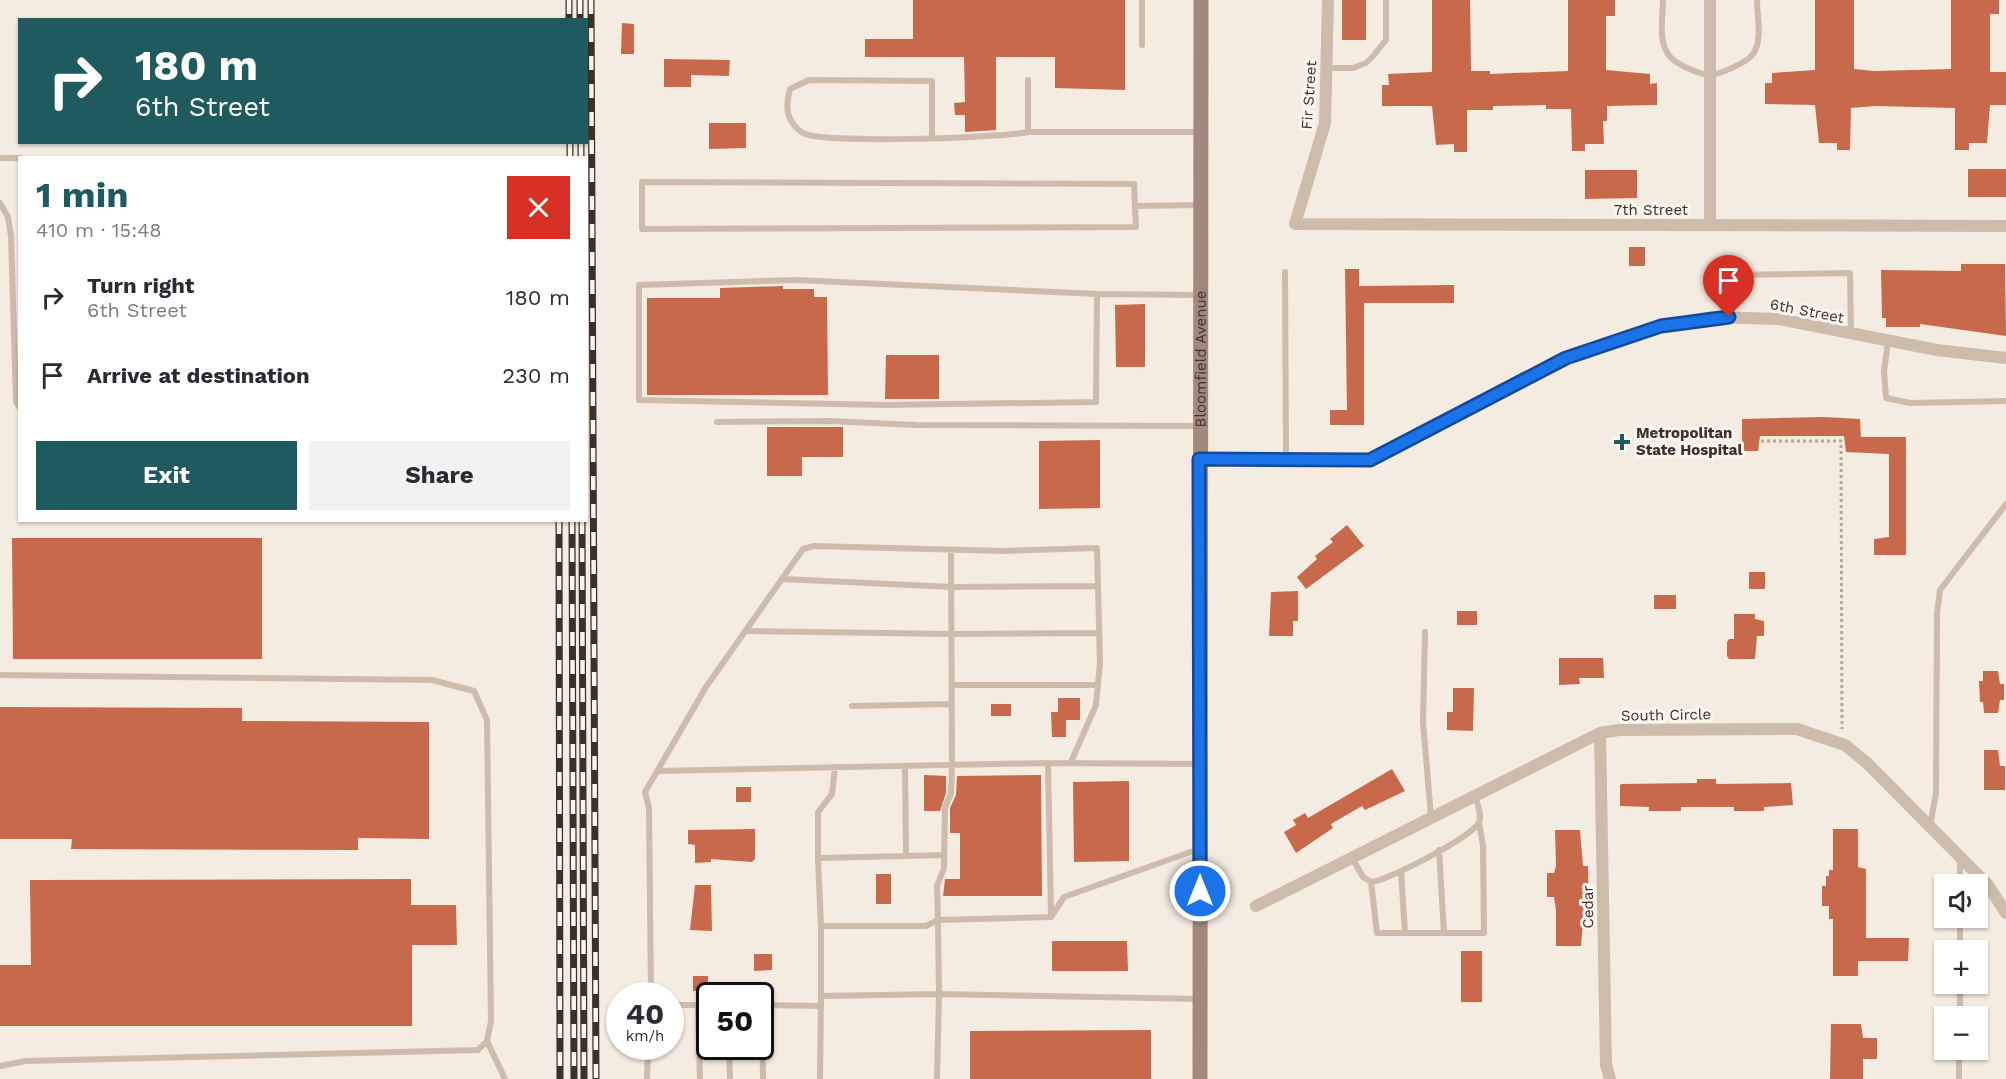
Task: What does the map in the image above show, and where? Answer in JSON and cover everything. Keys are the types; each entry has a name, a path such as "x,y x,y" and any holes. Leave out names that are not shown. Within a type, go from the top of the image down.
{"main road":[{"name":"Bloomfield Avenue","path":"1200,1079 1201,0"}],"street":[{"name":"Fir Street","path":"1295,224 1325,123 1328,0"},
{"path":"1710,0 1710,225"},
{"name":"7th Street","path":"1295,224 2006,226"},
{"name":"6th Street","path":"1199,459 1370,460 1566,358 1661,326 1713,317 1746,316 1778,319 1888,342 2006,358"},
{"name":"South Circle","path":"1256,906 1474,794 1600,733 1619,730 1797,729 1842,743 1867,763 1988,885 2006,913"},
{"name":"Cedar","path":"1600,733 1606,1065 1610,1079"}],"lane":[{"path":"1142,0 1142,45"},
{"path":"1327,68 1353,68 1366,63 1374,55 1386,40 1386,0"},
{"path":"1663,0 1663,43 1668,56 1683,65 1710,75 1738,66 1753,56 1758,42 1757,0"},
{"path":"932,138 932,81 809,80 790,89 786,104 790,123 805,135 849,139 932,138 1005,137 1028,132 1201,132"},
{"path":"1028,80 1028,132"},
{"path":"0,158 18,158"},
{"path":"642,182 1134,184 1136,206 1136,227 642,229 642,182"},
{"path":"0,203 8,217 11,236 16,402 18,405"},
{"path":"1136,206 1200,205"},
{"path":"1285,272 1286,460"},
{"path":"1734,275 1850,273 1851,335"},
{"path":"1097,294 1096,402 885,405 639,400 639,285 796,280 1097,294 1200,295"},
{"path":"1888,342 1884,371 1886,398 1910,403 2006,401"},
{"path":"717,422 830,421 927,425 1199,426"},
{"path":"1930,826 1936,793 1937,613 1940,590 2006,504"},
{"path":"651,982 650,808 645,792 706,687 804,549 814,546 1004,551 1097,548 1098,685 1096,705 1071,762"},
{"path":"937,1079 938,886 944,868 945,807 951,794 952,765 951,550"},
{"path":"783,579 952,587 1096,586"},
{"path":"747,631 952,634 1098,633"},
{"path":"1425,632 1423,722 1431,817"},
{"path":"0,675 432,680 474,691 487,720 491,1022 487,1041 478,1050 26,1061 0,1066"},
{"path":"952,685 1098,685"},
{"path":"852,706 952,704"},
{"path":"657,771 1071,762 1200,764"},
{"path":"1048,763 1051,917"},
{"path":"905,766 906,856"},
{"path":"820,1079 821,926 818,812 832,794 835,767"},
{"path":"1371,882 1377,933 1484,933 1483,846 1479,822 1480,811 1474,794"},
{"path":"1352,857 1363,877 1371,882 1382,881 1470,833 1479,822"},
{"path":"1051,917 1064,897 1200,849"},
{"path":"1439,850 1444,933"},
{"path":"818,858 944,855"},
{"path":"1960,857 1960,874"},
{"path":"1401,871 1405,933"},
{"path":"821,926 926,926 938,920 1051,917"},
{"path":"821,996 939,994 1200,999"},
{"path":"774,1005 821,1006"},
{"path":"487,1041 505,1079"},
{"path":"647,1079 648,1060"},
{"path":"699,1060 700,1079"},
{"path":"729,1060 730,1079"},
{"path":"762,1060 763,1079"},
{"path":"1959,1060 1959,1079"}],"path":[{"path":"1761,441 1841,441 1842,743"}],"building":[{"path":"913,0 1125,0 1125,90 1055,88 1055,57 996,57 996,130 965,132 965,115 955,115 954,103 965,102 964,57 865,57 865,39 913,39"},
{"path":"1342,0 1366,0 1366,40 1342,40"},
{"path":"1432,0 1470,0 1471,71 1490,71 1490,74 1568,71 1568,0 1615,0 1615,16 1606,16 1606,70 1650,74 1650,84 1657,83 1657,105 1607,106 1607,121 1603,121 1604,144 1585,144 1585,151 1572,151 1571,109 1546,109 1546,105 1493,106 1493,110 1467,110 1467,152 1454,152 1454,144 1436,145 1432,106 1382,106 1382,85 1389,85 1388,74 1432,72"},
{"path":"1815,0 1854,0 1854,69 1874,71 1951,69 1951,0 1999,0 1999,14 1990,14 1990,72 2006,72 2006,105 1990,105 1987,143 1969,143 1969,150 1955,150 1955,108 1875,106 1851,108 1850,150 1837,150 1837,143 1819,143 1815,105 1765,104 1765,83 1772,83 1772,73 1815,70"},
{"path":"622,23 634,24 634,54 621,54"},
{"path":"664,59 730,60 729,76 691,75 691,87 664,87"},
{"path":"709,123 746,123 746,148 709,149"},
{"path":"1968,169 2006,169 2006,197 1968,197"},
{"path":"1585,170 1637,170 1637,198 1585,199"},
{"path":"1629,247 1645,247 1645,266 1629,266"},
{"path":"1961,264 2005,264 2006,336 1920,324 1920,327 1886,327 1886,318 1882,318 1881,270 1961,271"},
{"path":"1345,269 1359,269 1359,286 1454,285 1454,303 1364,303 1364,425 1330,425 1330,410 1347,410"},
{"path":"783,286 783,289 814,289 814,297 827,297 828,395 647,395 647,298 720,298 720,288"},
{"path":"1145,304 1145,367 1116,367 1115,305"},
{"path":"886,355 939,355 939,399 885,399"},
{"path":"1824,417 1860,419 1861,437 1906,437 1906,555 1874,555 1874,539 1889,537 1889,454 1846,452 1844,436 1760,436 1758,451 1742,451 1742,419"},
{"path":"767,427 843,427 843,457 802,457 802,476 767,476"},
{"path":"1100,440 1100,508 1039,509 1039,441"},
{"path":"1347,525 1364,546 1306,589 1297,577 1317,559 1315,556 1333,542 1330,539"},
{"path":"12,538 262,538 262,659 13,659"},
{"path":"1749,572 1765,572 1765,589 1749,589"},
{"path":"1298,591 1298,621 1293,621 1293,636 1269,636 1271,592"},
{"path":"1654,595 1676,595 1676,609 1654,609"},
{"path":"1457,611 1477,611 1477,625 1457,625"},
{"path":"1734,614 1755,614 1755,619 1764,621 1764,636 1757,636 1755,659 1729,659 1727,656 1727,642 1729,639 1734,639"},
{"path":"1559,658 1603,658 1604,678 1579,678 1580,684 1559,685"},
{"path":"1983,671 1998,671 2000,684 2004,684 2004,700 2000,700 1998,713 1984,713 1983,702 1980,702 1979,681 1983,681"},
{"path":"1453,688 1474,688 1473,731 1447,730 1447,712 1453,712"},
{"path":"1058,698 1080,698 1080,720 1066,720 1066,737 1052,737 1051,712 1058,712"},
{"path":"991,704 1011,704 1011,716 991,716"},
{"path":"0,707 242,708 242,721 429,722 429,839 358,838 358,850 71,849 72,839 0,839"},
{"path":"1984,750 1998,750 2000,766 2005,766 2005,790 1984,790"},
{"path":"1392,769 1405,791 1365,810 1362,806 1331,824 1333,828 1296,853 1284,832 1296,825 1293,820 1305,813 1308,818"},
{"path":"924,775 946,776 946,793 940,811 924,811"},
{"path":"1041,775 1042,896 943,896 945,879 960,879 960,833 950,833 950,808 956,795 957,776"},
{"path":"1697,779 1716,779 1716,784 1791,783 1793,805 1764,807 1764,811 1734,811 1734,807 1681,807 1681,811 1649,811 1649,807 1620,806 1620,785 1622,784 1697,783"},
{"path":"1129,781 1129,861 1074,862 1073,782"},
{"path":"736,787 751,787 751,802 736,802"},
{"path":"755,829 755,859 752,862 711,859 711,862 695,863 695,845 688,844 688,830"},
{"path":"1833,829 1858,829 1858,867 1866,869 1866,938 1909,938 1908,961 1858,961 1858,976 1833,976 1833,919 1829,919 1829,906 1822,906 1822,886 1826,886 1826,876 1829,876 1829,870 1833,870"},
{"path":"1555,830 1580,830 1583,866 1588,866 1589,910 1584,910 1581,946 1556,946 1554,897 1547,897 1547,873 1554,873 1556,866"},
{"path":"876,874 891,874 891,904 876,904"},
{"path":"411,879 411,905 456,905 457,945 412,945 412,1026 0,1026 0,965 31,965 30,880"},
{"path":"695,885 711,885 712,931 690,930"},
{"path":"1052,941 1127,941 1128,971 1052,971"},
{"path":"1461,951 1482,951 1482,1002 1461,1002"},
{"path":"754,954 772,954 772,970 754,971"},
{"path":"693,976 708,976 708,982 696,982 696,991 693,991"},
{"path":"1831,1024 1861,1024 1863,1038 1877,1038 1877,1059 1863,1059 1863,1079 1830,1079"},
{"path":"1151,1030 1151,1079 970,1079 970,1031"}],"railway":[{"path":"569,0 569,18"},
{"path":"580,0 580,18"},
{"path":"591,0 596,1079"},
{"path":"570,144 570,156"},
{"path":"581,144 581,156"},
{"path":"559,522 560,1079"},
{"path":"572,522 574,1079"},
{"path":"582,522 584,1079"}],"place":[{"name":"Metropolitan State Hospital","path":"1622,442"}],"route":[{"path":"1200,891 1199,459 1370,460 1473,404 1566,358 1661,326 1713,317 1729,317"}]}
